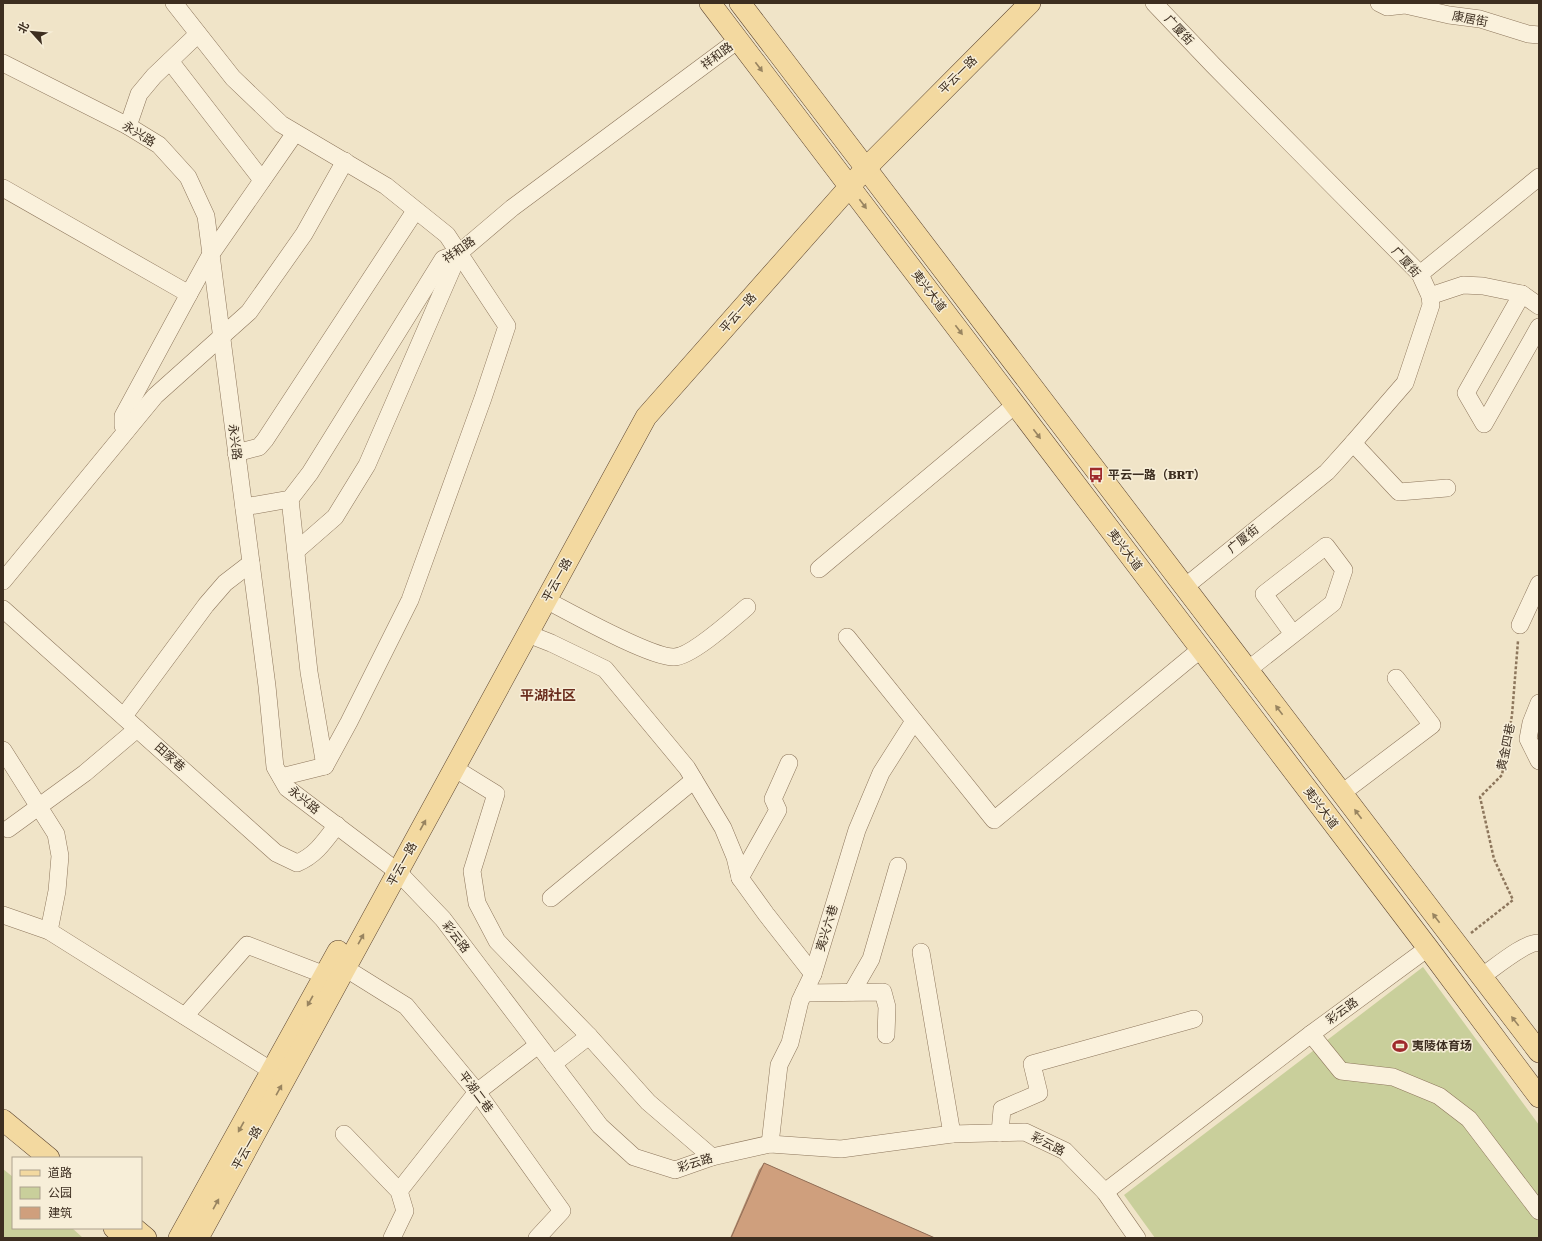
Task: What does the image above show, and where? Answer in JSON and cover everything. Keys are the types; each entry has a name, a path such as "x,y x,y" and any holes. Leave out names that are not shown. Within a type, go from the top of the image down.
{"main road":[{"name":"夷兴大道","path":"710,3 1428,948 1539,1097"},
{"name":"夷兴大道","path":"740,3 1186,586 1539,1052"},
{"name":"平云一路","path":"862,163 1012,3"},
{"name":"平云一路","path":"198,1238 345,968 392,867 638,407 845,180 1030,3"},
{"name":"平云一路","path":"179,1238 325,975 454,768 646,417 845,180"},
{"path":"3,1120 48,1157"},
{"path":"3,1135 29,1157"},
{"path":"115,1229 126,1238"},
{"path":"135,1229 146,1238"}],"street":[{"path":"174,3 233,78 281,124 386,186 415,211 447,235 507,326 484,398 410,600 353,716 325,766 281,776"},
{"name":"广厦街","path":"1154,3 1212,65 1420,274 1430,296 1431,305 1405,383 1353,443 1327,472 1186,586"},
{"name":"康居街","path":"1378,3 1387,7 1405,5 1449,15 1480,19 1528,34 1539,35"},
{"path":"128,126 139,94 154,76 198,34"},
{"name":"祥和路","path":"290,499 310,473 442,259 459,253 512,208 738,40"},
{"path":"170,61 262,180"},
{"name":"永兴路","path":"3,63 128,126 158,145 188,177 206,216 244,507 275,767 287,788 392,867"},
{"path":"126,431 122,426 123,416 211,254 295,133"},
{"path":"3,581 155,396 249,312 304,234 345,161"},
{"path":"1420,274 1539,177"},
{"path":"3,188 189,294"},
{"path":"236,453 259,447 265,440 415,211"},
{"path":"296,551 335,517 368,465 459,253"},
{"path":"1430,296 1463,285 1483,286 1522,294 1539,306"},
{"path":"1522,294 1466,393 1484,424 1539,327"},
{"path":"819,569 1015,405"},
{"path":"1353,443 1399,492 1447,488"},
{"path":"244,507 290,499 309,672 325,766"},
{"path":"1249,669 1333,603 1344,570 1326,546 1264,594 1293,634"},
{"path":"124,716 206,605 225,583 251,563"},
{"path":"1520,625 1539,584"},
{"path":"546,600 651,652 675,657 698,647 747,607"},
{"name":"田家巷","path":"3,610 124,716 276,853 297,863 308,859 321,847 337,825"},
{"path":"528,634 551,643 605,669 687,768 723,828 735,857 740,878 813,974"},
{"path":"847,637 994,820 1201,649"},
{"path":"1342,793 1432,725 1396,678"},
{"path":"1539,703 1531,723 1528,740 1539,761"},
{"name":"夷兴六巷","path":"770,1144 779,1065 790,1043 798,1008 813,974 857,830 881,773 914,721"},
{"path":"8,829 85,773 137,728"},
{"path":"3,750 40,806 56,834 60,856 57,891 49,932"},
{"path":"740,878 778,810 773,799 789,763"},
{"path":"454,768 496,794 472,871 477,903 497,941 589,1036 648,1102 712,1157"},
{"path":"551,898 694,780"},
{"path":"852,992 871,959 898,866"},
{"name":"彩云路","path":"392,867 443,919 600,1126 634,1157 675,1170 712,1157 770,1144 841,1149 952,1134 1025,1132 1065,1151 1104,1192 1137,1238"},
{"path":"3,915 49,932 272,1071"},
{"path":"1481,977 1524,947 1535,942 1539,942"},
{"path":"185,1016 247,944 325,975"},
{"name":"彩云路","path":"1104,1192 1311,1034 1428,948"},
{"path":"921,952 952,1134"},
{"name":"平湖二巷","path":"345,968 406,1006 477,1092 562,1211 537,1238"},
{"path":"804,993 883,992 887,1007 886,1035"},
{"path":"1000,1133 1002,1110 1039,1093 1032,1064 1194,1019"},
{"path":"1311,1034 1341,1071 1393,1077 1439,1096 1469,1119 1539,1211"},
{"path":"553,1064 589,1036"},
{"path":"399,1191 477,1092 538,1045"},
{"path":"344,1134 399,1191 405,1211 392,1238"}],"path":[{"name":"黄金四巷","path":"1456,944 1513,900 1494,858 1480,797 1502,775 1507,755 1520,625"}],"green space":[{"name":"夷陵体育场","path":"1423,967 1539,1125 1539,1238 1155,1238 1124,1195"},
{"path":"3,1169 12,1176 12,1229 73,1229 83,1238 3,1238"}],"building":[{"path":"764,1163 935,1238 731,1238"}],"place":[{"name":"平云一路（BRT）","path":"1096,475"},
{"name":"夷陵体育场","path":"1400,1046"}],"district":[{"name":"平湖社区","path":"548,695"}]}
